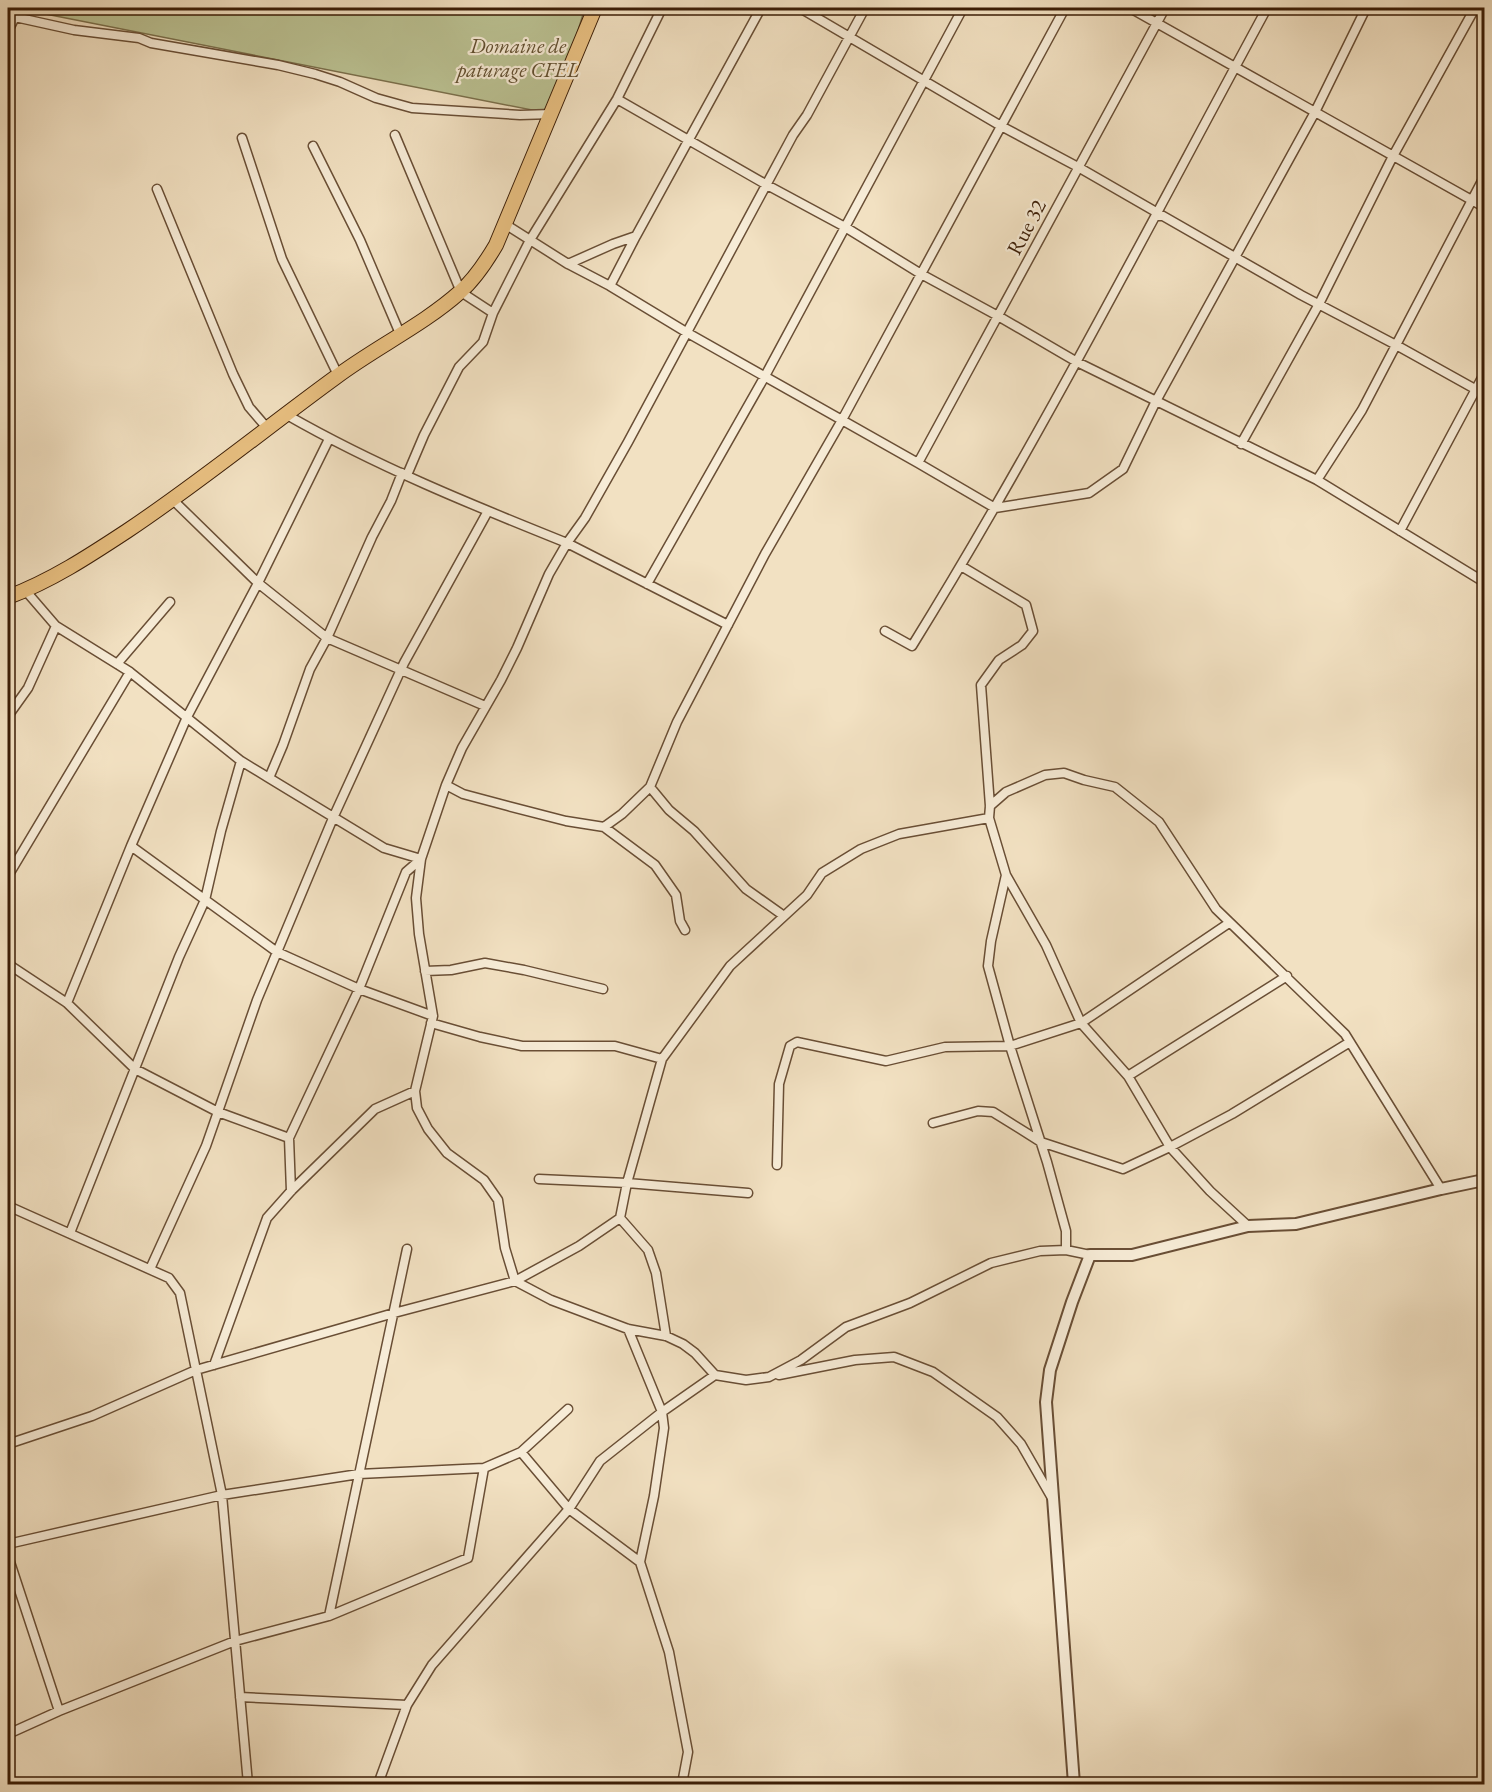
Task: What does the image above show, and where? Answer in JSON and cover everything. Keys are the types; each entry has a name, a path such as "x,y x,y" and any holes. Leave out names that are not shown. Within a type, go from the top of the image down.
{"main road":[{"path":"8,597 76,565 173,501 338,375 401,336 461,292 486,262 505,224 595,8"}],"street":[{"path":"8,31 17,8"},
{"path":"269,778 283,746 310,669 327,639 372,537 424,435 459,367 483,342 530,240 617,99 662,8"},
{"path":"610,286 761,8"},
{"path":"800,8 1001,126 1485,394"},
{"path":"865,8 807,115 793,135 590,508 549,574 501,680 462,748 446,785 421,859 416,898 432,1020 415,1091 417,1108 428,1129 447,1153 484,1180 498,1200 505,1248 515,1281 551,1300 628,1329 666,1336 695,1353 715,1375 746,1380 855,1360 894,1357 933,1372 997,1417 1021,1444 1053,1501"},
{"path":"647,584 765,376 963,8"},
{"path":"604,827 622,814 650,787 676,722 765,554 842,420 1065,8"},
{"path":"1130,8 1485,207"},
{"name":"Rue 32","path":"918,463 1165,8"},
{"path":"885,631 912,646 961,567 1159,215 1267,8"},
{"path":"505,224 567,264 610,286 686,332 995,508 1089,493 1123,469 1155,401 1315,112 1366,8"},
{"path":"1241,444 1319,304 1393,156 1474,8 1485,15"},
{"path":"15,17 74,30 139,38 151,43 296,70 340,82 376,98 412,108 520,115 552,114"},
{"path":"617,99 845,227 921,274 1077,362 1317,480 1482,581 1485,570"},
{"path":"395,135 461,292 494,314"},
{"path":"242,138 282,260 338,375"},
{"path":"313,146 360,240 401,336"},
{"path":"1317,480 1362,410 1485,177"},
{"path":"157,189 233,374 249,406 268,429"},
{"path":"567,264 636,236"},
{"path":"1400,531 1485,374"},
{"path":"287,415 329,439 405,474 567,543 728,625"},
{"path":"67,1003 130,846 187,717 258,583 329,439"},
{"path":"173,501 258,583 327,639 485,706"},
{"path":"150,1269 206,1146 257,1000 333,818 400,671 488,511"},
{"path":"961,567 1026,605 1034,631 1022,645 999,660 981,685 989,818 1006,875 1046,945 1081,1023 1128,1076 1170,1147 1210,1191 1248,1226"},
{"path":"25,590 56,626 130,672 241,761 384,848 421,859"},
{"path":"117,664 170,602"},
{"path":"8,716 28,688 56,626"},
{"path":"8,876 130,672"},
{"path":"70,1233 179,957 205,900 221,831 241,761"},
{"path":"990,807 1006,792 1045,775 1064,773 1115,787 1159,822 1216,909 1346,1034 1441,1188"},
{"path":"446,785 463,794 507,806 566,821 604,827 655,865 676,895 680,921 685,930"},
{"path":"650,787 669,810 694,831 746,889 784,916"},
{"path":"8,1444 92,1416 196,1370 393,1313 515,1281 579,1246 620,1218 627,1183 662,1059 730,966 807,895 822,873 861,849 899,834 989,818"},
{"path":"130,846 278,952 432,1020 480,1037 522,1046 615,1046 662,1059"},
{"path":"291,1191 289,1138 359,989 406,872 421,859"},
{"path":"1006,875 991,941 988,966 1066,1231 1066,1250"},
{"path":"777,1165 779,1084 790,1046 797,1042 886,1061 945,1047 1010,1046 1081,1023 1229,922"},
{"path":"425,971 451,970 485,963 603,989"},
{"path":"8,964 67,1003 135,1069 218,1112 289,1138"},
{"path":"1128,1076 1287,976"},
{"path":"933,1123 978,1111 993,1112 1041,1142 1123,1169 1232,1114 1350,1042"},
{"path":"214,1365 267,1218 291,1191 375,1109 415,1091"},
{"path":"539,1179 627,1183 748,1193"},
{"path":"769,1377 801,1360 846,1327 910,1303 991,1263 1040,1251 1066,1250 1090,1255 1132,1256 1248,1226 1296,1224 1441,1188 1485,1180"},
{"path":"8,1206 169,1278 180,1293 222,1495 248,1785"},
{"path":"620,1218 648,1250 656,1273 666,1336"},
{"path":"329,1616 407,1249"},
{"path":"1074,1785 1046,1402 1050,1371 1071,1302 1090,1255"},
{"path":"628,1329 662,1412 664,1428 656,1485 640,1562 669,1652 688,1752 682,1785"},
{"path":"378,1785 407,1705 432,1665 570,1509 600,1461 662,1412 715,1375"},
{"path":"8,1544 222,1495 359,1474 484,1468 521,1452 568,1408"},
{"path":"521,1452 570,1509 640,1562"},
{"path":"8,1734 59,1711 235,1641 329,1616 468,1558 484,1468"},
{"path":"8,1556 59,1711"},
{"path":"240,1697 407,1705"}],"green space":[{"name":"Domaine de paturage CFEL","path":"15,8 585,8 552,114"}]}
